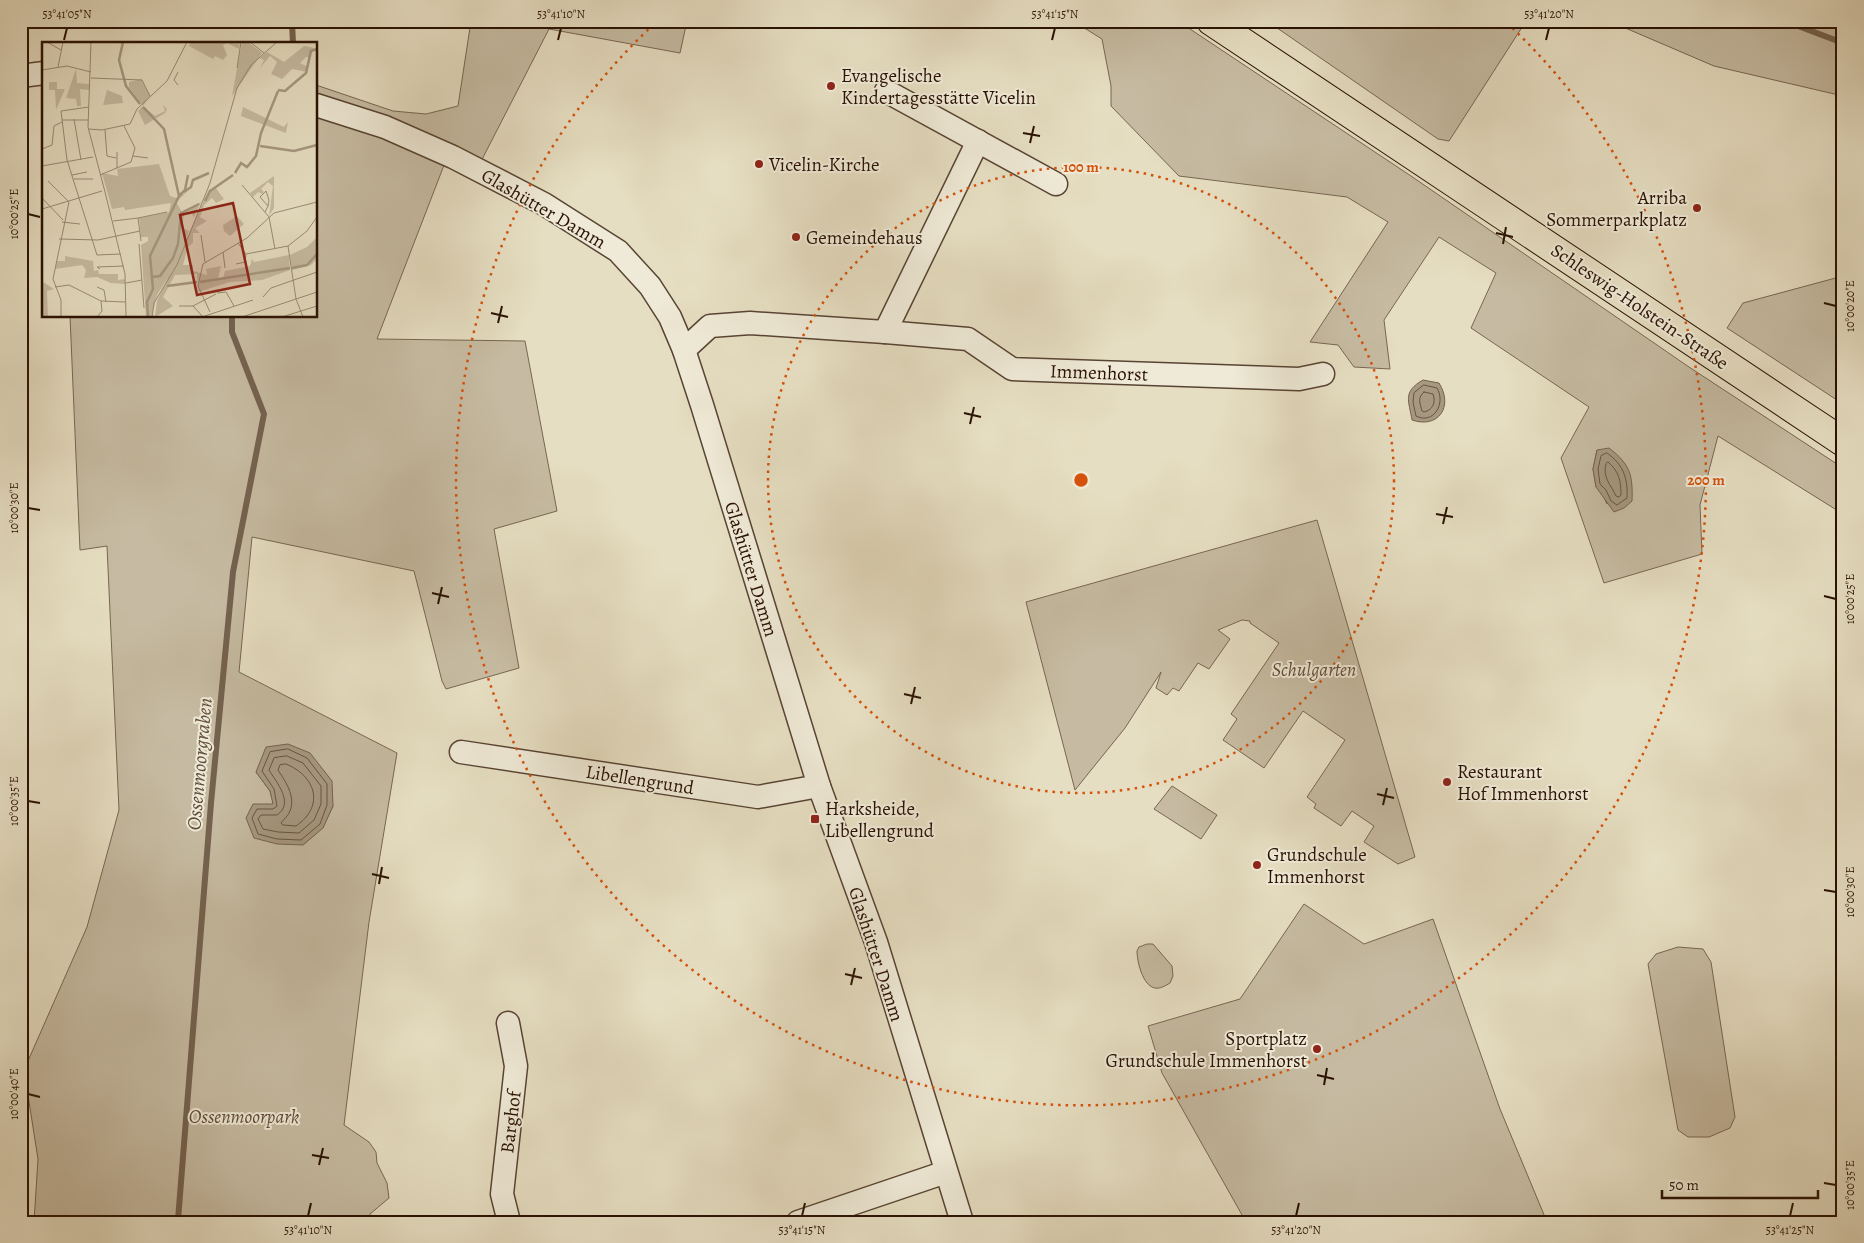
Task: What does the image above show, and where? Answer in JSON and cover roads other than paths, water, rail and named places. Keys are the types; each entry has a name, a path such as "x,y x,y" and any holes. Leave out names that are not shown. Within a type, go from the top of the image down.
{"main road":[{"name":"Schleswig-Holstein-Straße","path":"1211,21 1843,442"}],"street":[{"path":"21,76 42,73"},
{"path":"886,91 1056,184"},
{"name":"Glashütter Damm","path":"318,106 385,127 454,157 544,204 618,251 650,286 670,316 684,350 702,405 819,786 876,942 962,1222"},
{"path":"885,332 978,141"},
{"name":"Immenhorst","path":"684,350 710,326 750,323 968,339 1012,369 1299,379 1323,374"},
{"name":"Libellengrund","path":"462,752 758,797 819,786"},
{"name":"Barghof","path":"508,1023 516,1066 502,1194 509,1222"},
{"path":"798,1222 946,1172"}],"water":[{"path":"1423,380 1439,383 1445,400 1444,408 1436,419 1421,422 1412,420 1408,397 1416,384"},
{"path":"1609,448 1626,465 1632,484 1632,501 1624,508 1614,512 1596,487 1593,469 1597,450"},
{"path":"288,744 310,753 332,781 333,806 323,828 303,845 277,844 254,838 246,818 253,804 273,804 270,791 256,772 266,747"}],"waterway":[{"name":"Ossenmoorgraben","path":"292,21 293,42"},
{"path":"1785,21 1843,43"},
{"name":"Ossenmoorgraben","path":"180,1222 178,1220 211,803 233,572 264,414 232,332 232,318"}],"place":[{"name":"Evangelische Kindertagesstätte Vicelin","path":"831,86"},
{"name":"Vicelin-Kirche","path":"759,164"},
{"name":"Arriba Sommerparkplatz","path":"1697,208"},
{"name":"Gemeindehaus","path":"796,237"},
{"name":"Restaurant Hof Immenhorst","path":"1447,782"},
{"name":"Harksheide, Libellengrund","path":"815,819"},
{"name":"Grundschule Immenhorst","path":"1257,865"},
{"name":"Sportplatz Grundschule Immenhorst","path":"1317,1049"}],"park label":[{"name":"Schulgarten","path":"1314,669"},
{"name":"Ossenmoorpark","path":"244,1116"}]}
